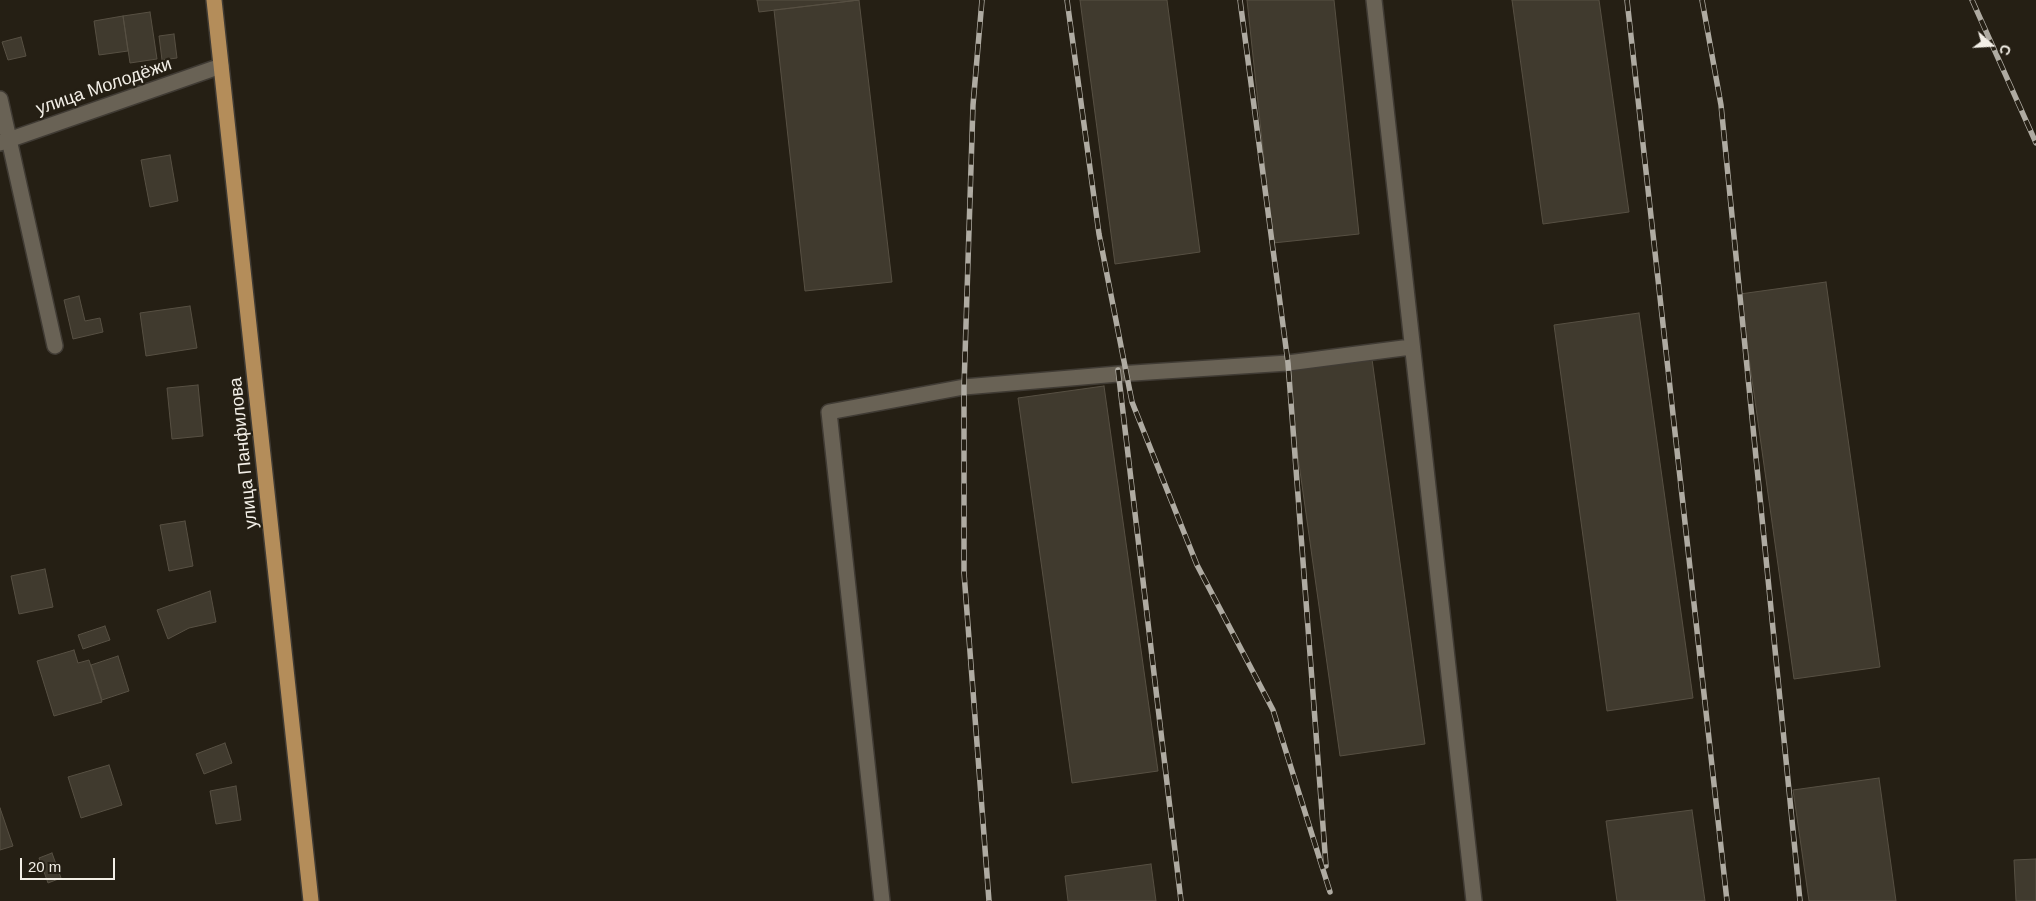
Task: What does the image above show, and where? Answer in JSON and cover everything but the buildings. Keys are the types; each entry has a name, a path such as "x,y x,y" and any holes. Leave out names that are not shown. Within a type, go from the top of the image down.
{"main road":[{"name":"улица Панфилова","path":"214,0 312,901"}],"street":[{"path":"1374,0 1411,347 1474,901"},
{"name":"улица Молодёжи","path":"5,141 221,66"},
{"path":"0,99 5,141 55,346"},
{"path":"882,901 829,412 964,387 1118,374 1288,363 1411,347"}],"railway":[{"path":"982,0 973,105 964,387 964,573 989,901"},
{"path":"1067,0 1099,234 1132,402 1197,565 1273,710 1330,892"},
{"path":"1240,0 1288,363 1326,866"},
{"path":"1627,0 1727,901"},
{"path":"1702,0 1721,105 1800,901"},
{"path":"1972,0 2036,143"},
{"path":"1118,370 1181,901"}]}
